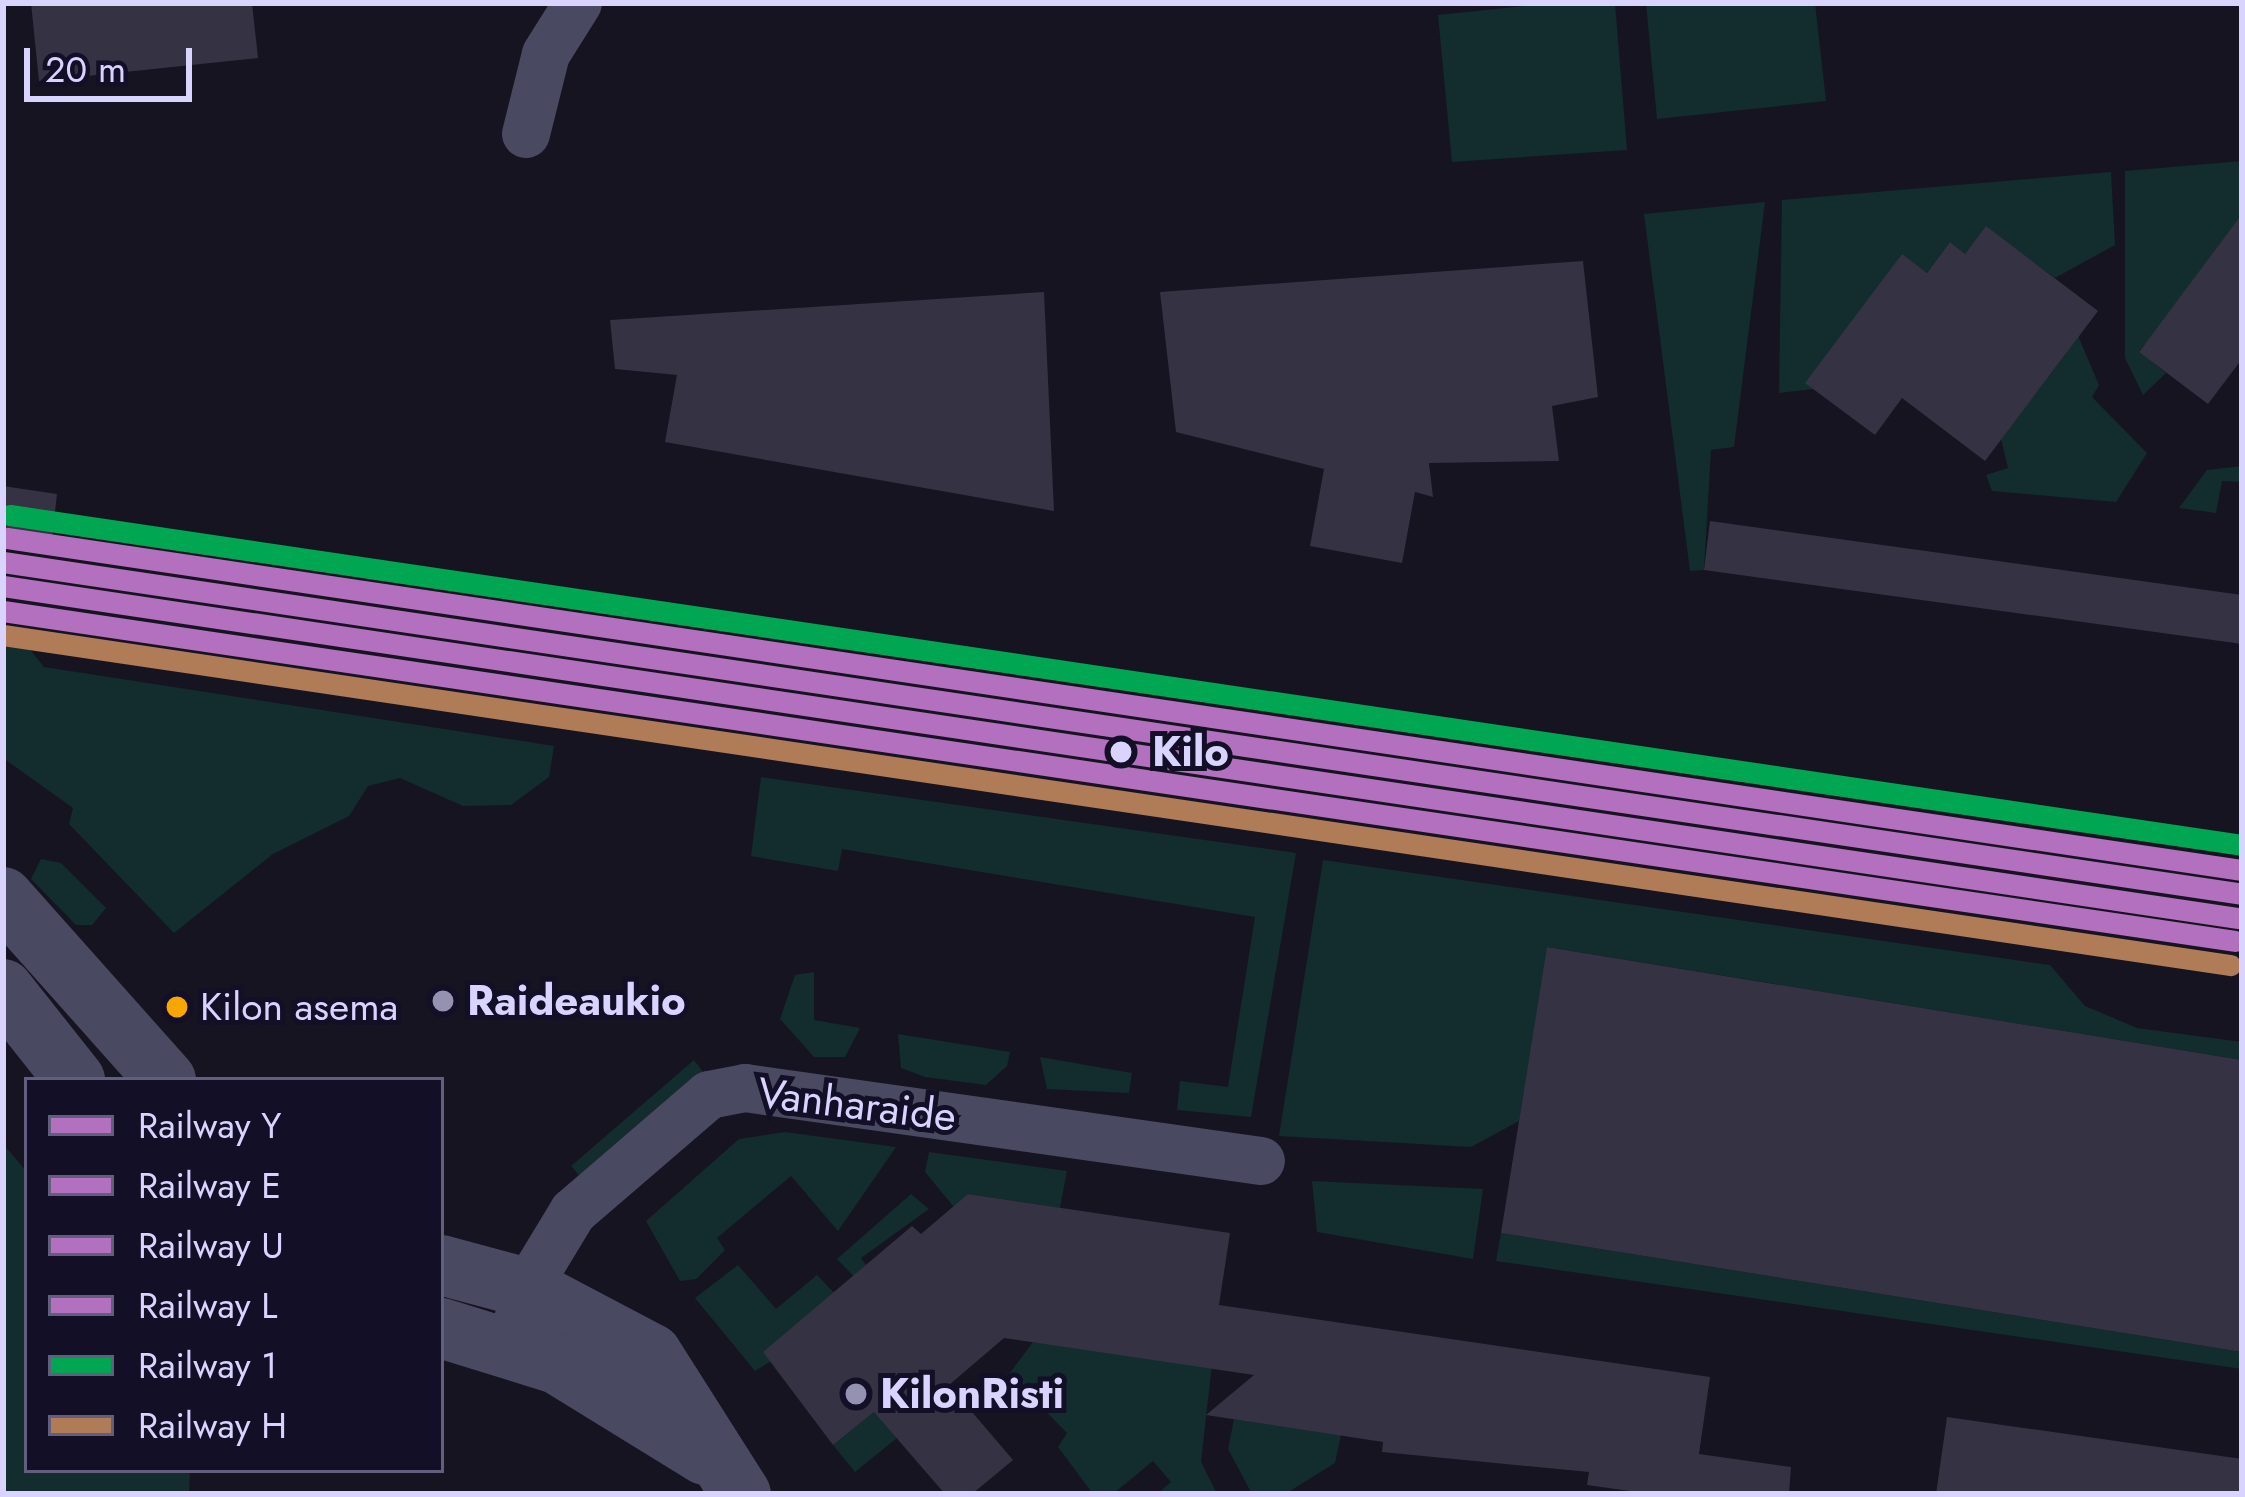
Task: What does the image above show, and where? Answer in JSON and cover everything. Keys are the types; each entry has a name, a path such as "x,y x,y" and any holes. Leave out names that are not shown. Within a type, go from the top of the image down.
{"street":[{"path":"526,134 546,54 578,3"},
{"path":"3,897 163,1077"},
{"path":"3,989 73,1077"},
{"name":"Vanharaide","path":"510,1348 527,1288 573,1212 709,1095 746,1088 1261,1161"},
{"path":"444,1266 527,1288 652,1354 726,1476"},
{"path":"444,1329 557,1364 726,1476"}],"green space":[{"path":"1551,3 1615,3 1627,150 1452,162 1438,15"},
{"path":"1646,3 1815,3 1826,101 1657,119"},
{"path":"2242,161 2242,227 2139,351 2166,373 2143,395 2125,358 2125,171"},
{"path":"2111,172 2115,245 2055,278 1986,227 1965,254 1950,242 1927,273 1902,255 1813,389 1779,393 1782,200"},
{"path":"1765,202 1734,447 1711,450 1704,570 1690,571 1644,214"},
{"path":"2086,302 2079,338 2099,385 2092,397 2147,453 2116,502 1992,491 1986,475 2008,468 2001,439 2065,355 2054,346"},
{"path":"2242,466 2242,482 2222,481 2216,513 2179,508 2207,470"},
{"path":"3,634 20,637 44,667 554,746 549,777 511,805 463,806 400,778 368,786 349,816 273,854 174,933 69,824 73,808 3,758"},
{"path":"761,777 1296,853 1251,1117 1177,1110 1180,1081 1228,1087 1255,917 842,849 838,871 751,856"},
{"path":"41,859 61,863 106,908 92,925 76,925 31,879"},
{"path":"1323,860 2050,965 2085,1006 2137,1028 2242,1042 2242,1060 1548,947 1519,1121 1471,1147 1279,1136"},
{"path":"814,972 814,1020 860,1028 845,1057 814,1057 780,1019 795,975"},
{"path":"898,1034 1010,1052 1007,1066 986,1085 925,1077 901,1068"},
{"path":"1040,1057 1132,1073 1129,1093 1047,1089"},
{"path":"694,1060 704,1073 582,1179 571,1166"},
{"path":"785,1132 896,1147 838,1231 791,1176 717,1238 725,1250 696,1279 680,1281 646,1221 739,1139"},
{"path":"3,1144 24,1168 24,1473 190,1473 189,1494 3,1494"},
{"path":"929,1152 1067,1171 1060,1208 968,1194 954,1207 925,1172"},
{"path":"1312,1181 1483,1189 1473,1259 1317,1232"},
{"path":"911,1194 929,1209 861,1258 873,1275 861,1284 837,1259"},
{"path":"1501,1233 2242,1352 2242,1369 1496,1261"},
{"path":"738,1265 776,1309 817,1275 842,1301 763,1352 771,1361 755,1371 695,1298"},
{"path":"1215,1338 1201,1462 1217,1494 1157,1494 1171,1482 1153,1461 1114,1493 1093,1494 1058,1447 1067,1433 1009,1374 1033,1342"},
{"path":"875,1411 897,1438 855,1472 833,1445"},
{"path":"1234,1419 1341,1435 1335,1463 1285,1494 1252,1494 1228,1449"}],"building":[{"path":"31,3 252,3 258,58 39,81"},
{"path":"2242,214 2242,359 2208,404 2139,352"},
{"path":"1986,226 2098,311 1985,461 1902,398 1875,435 1805,383 1902,254 1927,273 1950,242 1965,254"},
{"path":"1583,261 1598,397 1552,406 1559,461 1429,463 1433,497 1415,492 1402,563 1310,546 1324,469 1176,432 1160,292"},
{"path":"1044,292 1054,511 665,442 677,375 615,369 610,320"},
{"path":"3,486 57,494 52,539 3,531"},
{"path":"1710,521 2242,595 2242,644 1704,570"},
{"path":"1547,947 2242,1060 2242,1352 1501,1233"},
{"path":"968,1194 1230,1233 1219,1305 1710,1377 1699,1454 1791,1467 1789,1494 1651,1494 1587,1485 1589,1472 1382,1452 1383,1442 1206,1415 1254,1375 1004,1338 949,1385 1013,1460 972,1494 945,1494 874,1412 833,1445 763,1352 912,1226 921,1234"},
{"path":"1947,1417 2242,1459 2242,1494 1936,1494"}],"rail line":[{"name":"1","path":"10,515 2242,845"},
{"name":"U","path":"7,538 2242,870"},
{"name":"Y","path":"3,562 2242,894"},
{"name":"E","path":"3,586 2238,918"},
{"name":"L","path":"3,611 2235,941"},
{"name":"H","path":"3,635 2231,965"}],"place":[{"name":"Kilo","path":"1121,752"},
{"name":"Raideaukio","path":"443,1001"},
{"name":"Kilon asema","path":"177,1007"},
{"name":"KilonRisti","path":"856,1394"}]}
